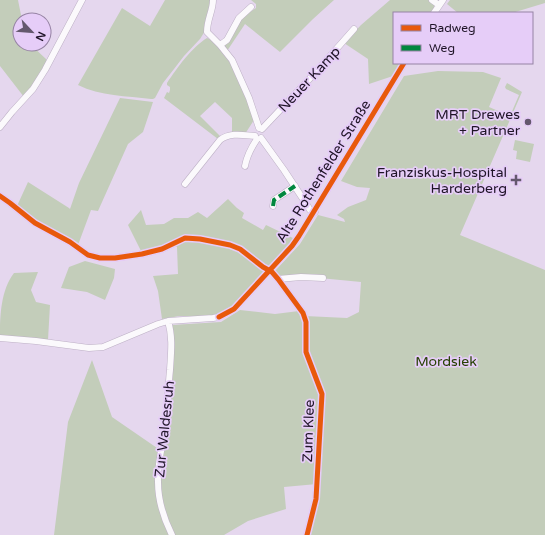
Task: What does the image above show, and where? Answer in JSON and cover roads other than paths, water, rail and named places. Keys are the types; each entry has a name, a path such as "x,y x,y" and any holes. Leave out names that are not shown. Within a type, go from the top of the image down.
{"street":[{"path":"0,127 33,89 45,70 82,0"},
{"path":"213,0 208,20 207,32 232,60 249,98 260,128 256,130 258,138 294,186 306,205 310,210 315,212"},
{"path":"432,0 441,2 435,12"},
{"path":"220,45 227,40 241,16 252,7"},
{"name":"Neuer Kamp","path":"260,128 316,72 354,29"},
{"name":"Alte Rothenfelder Straße","path":"0,338 89,348 103,347 168,321 219,317 234,309 300,236 403,64"},
{"path":"185,184 222,138 230,135 258,138"},
{"path":"245,166 246,157 249,150 258,138"},
{"path":"273,206 274,200 294,186"},
{"name":"Zum Klee","path":"0,196 35,223 70,242 88,255 100,258 115,258 162,249 185,238 200,239 230,245 240,249 263,267 270,270 303,313 306,322 306,352 322,394 316,499 307,535"},
{"path":"278,279 301,277 323,278"},
{"name":"Zur Waldesruh","path":"168,321 171,337 166,425 160,458 158,482 162,508 172,535"}],"place":[{"name":"MRT Drewes + Partner","path":"528,122"},
{"name":"Franziskus-Hospital Harderberg","path":"516,180"}],"park label":[{"name":"Mordsiek","path":"446,361"}]}
